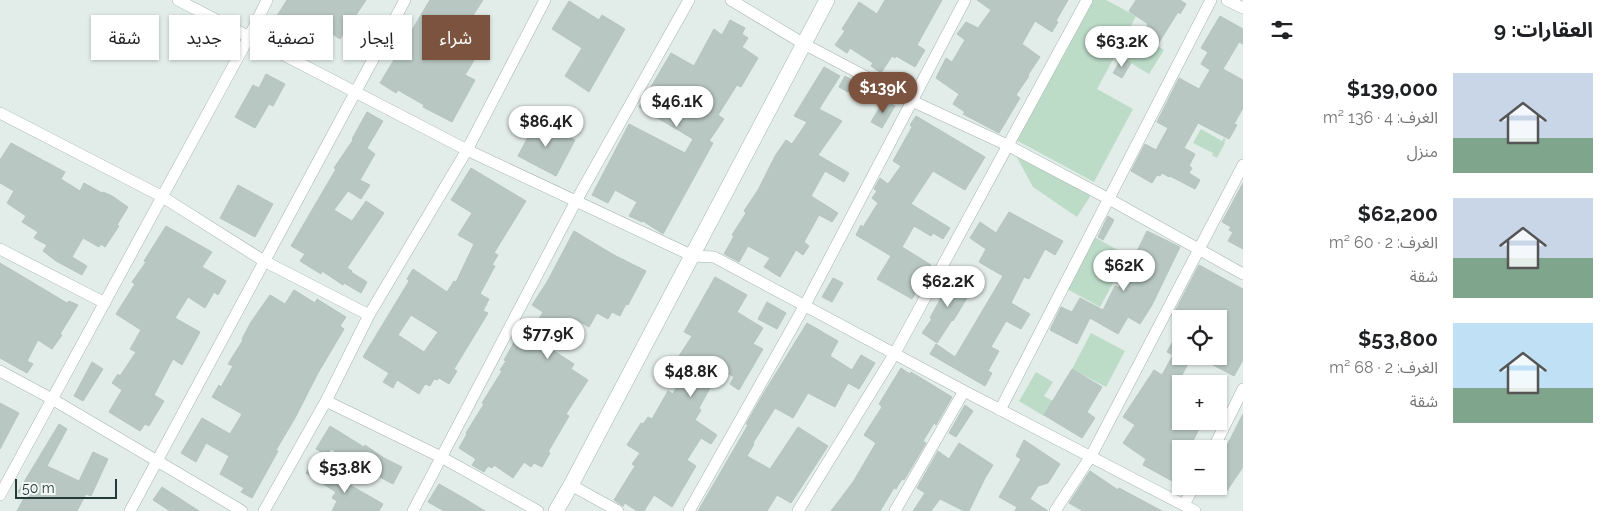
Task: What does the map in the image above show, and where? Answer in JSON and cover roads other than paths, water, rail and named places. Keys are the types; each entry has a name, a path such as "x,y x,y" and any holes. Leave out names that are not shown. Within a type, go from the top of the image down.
{"street":[{"path":"178,0 467,150 693,256 714,257 1000,410 1196,511"},
{"path":"0,495 268,0"},
{"path":"130,511 405,0"},
{"path":"264,511 326,401 369,315 467,150 545,0"},
{"path":"413,511 576,201 689,0"},
{"path":"731,0 804,44 912,101 1007,145 1109,198 1243,274"},
{"path":"556,511 693,256 827,0"},
{"path":"689,511 805,305 965,0"},
{"path":"798,511 895,353 1087,0"},
{"path":"1000,410 1210,0"},
{"path":"1227,0 1243,8"},
{"path":"0,113 161,196 264,262 369,315"},
{"path":"1055,511 1091,456 1243,165"},
{"path":"0,249 105,303"},
{"path":"0,371 52,399 242,511"},
{"path":"1218,440 1243,389"},
{"path":"895,511 964,391"},
{"path":"326,401 441,457 538,511"},
{"path":"571,485 618,511"},
{"path":"1184,505 1189,495"}]}
